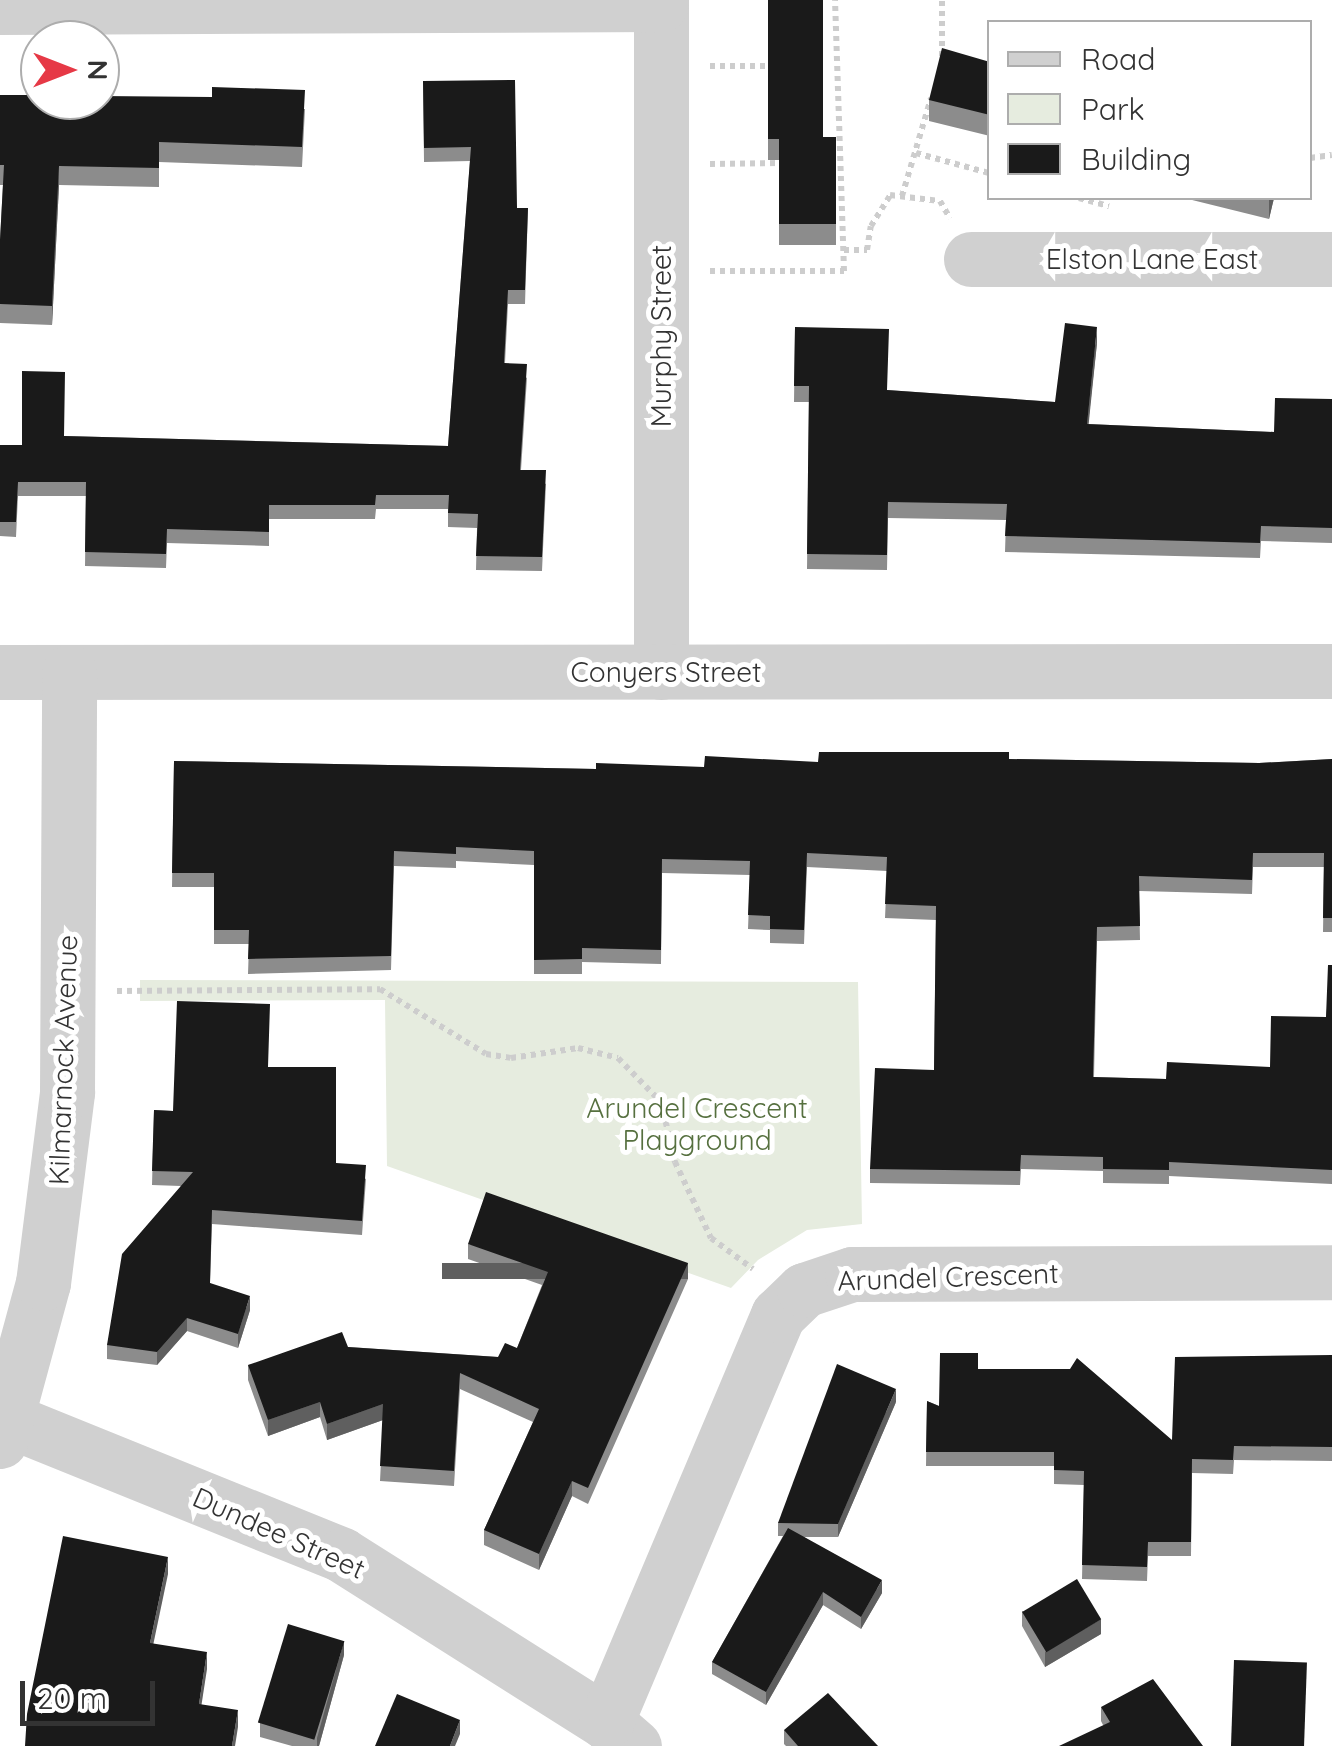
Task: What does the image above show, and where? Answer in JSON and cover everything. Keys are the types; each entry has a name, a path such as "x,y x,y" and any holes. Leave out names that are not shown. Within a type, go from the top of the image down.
{"street":[{"path":"0,7 661,2"},
{"name":"Murphy Street","path":"661,2 661,672"},
{"name":"Elston Lane East","path":"971,259 1332,259"},
{"name":"Conyers Street","path":"0,672 1332,671"},
{"name":"Kilmarnock Avenue","path":"3,1430 57,1200 69,991 69,672"},
{"name":"Arundel Crescent","path":"620,1734 778,1316 794,1300 828,1278 852,1274 1332,1272"},
{"name":"Dundee Street","path":"3,1430 342,1555 620,1734"}],"path":[{"path":"699,271 844,271 845,158 835,144 835,0"},
{"path":"902,196 942,58 942,0"},
{"path":"942,58 958,63"},
{"path":"699,66 768,66"},
{"path":"916,153 987,172"},
{"path":"699,164 780,163"},
{"path":"844,250 868,250 890,195 940,201 971,259"},
{"path":"69,991 380,989 486,1054 511,1058 578,1048 618,1058 660,1102 675,1162 711,1238 794,1300"}],"green space":[{"name":"Arundel Crescent Playground","path":"140,980 858,982 862,1224 807,1230 758,1260 731,1288 387,1166 385,1000 140,1001"}],"building":[{"path":"768,0 823,0 823,137 836,137 836,224 779,224 779,139 768,139"},
{"path":"942,48 987,61 987,114 929,100"},
{"path":"515,80 517,208 528,208 525,290 508,290 504,363 527,364 520,470 546,470 542,557 476,556 478,514 448,513 449,495 376,495 375,505 269,505 269,532 167,529 166,554 85,552 86,482 18,482 16,522 0,522 0,445 22,445 22,371 65,372 64,436 448,446 471,147 424,148 423,81"},
{"path":"212,87 305,90 302,147 159,142 159,168 59,166 52,306 0,304 4,165 0,165 0,95 20,95 20,120 120,120 120,96 212,97"},
{"path":"1065,323 1097,327 1087,424 1274,432 1275,398 1332,399 1332,528 1261,526 1260,543 1005,536 1007,504 888,502 887,555 807,554 809,386 794,386 795,327 889,329 887,390 1055,402"},
{"path":"819,752 1009,752 1009,759 1259,763 1332,759 1332,918 1323,918 1324,853 1253,853 1252,880 1139,876 1140,926 1097,927 1093,1077 1166,1079 1167,1062 1270,1067 1271,1016 1326,1017 1328,965 1332,965 1332,1170 1169,1162 1169,1170 1103,1169 1103,1157 1021,1155 1020,1171 870,1169 875,1068 934,1070 936,906 885,904 887,857 807,853 804,930 770,929 770,916 748,915 750,861 662,859 661,950 582,948 582,959 534,960 534,851 456,847 456,854 394,851 391,956 248,959 249,930 214,930 214,873 172,873 174,761 596,769 596,763 704,767 705,756 818,762"},
{"path":"177,1001 270,1004 268,1067 336,1067 336,1163 366,1165 362,1221 212,1210 210,1283 250,1296 238,1334 187,1318 157,1352 107,1345 122,1254 193,1172 152,1171 154,1110 173,1111"},
{"path":"486,1192 688,1263 588,1488 572,1481 539,1554 484,1530 539,1409 460,1373 454,1471 380,1466 383,1404 327,1424 320,1402 268,1420 248,1365 342,1332 348,1347 498,1357 505,1343 517,1348 548,1272 468,1244"},
{"path":"940,1353 978,1353 978,1369 1070,1369 1077,1358 1172,1440 1175,1357 1332,1355 1332,1447 1234,1446 1233,1460 1192,1459 1191,1542 1148,1542 1147,1567 1082,1565 1084,1471 1054,1470 1054,1452 926,1452 927,1401 939,1406"},
{"path":"837,1364 896,1389 838,1524 778,1523"},
{"path":"788,1528 882,1580 861,1617 823,1592 766,1692 712,1662"},
{"path":"63,1536 168,1557 150,1643 207,1652 199,1704 238,1710 232,1746 25,1746 27,1714"},
{"path":"1077,1579 1101,1619 1046,1652 1022,1612"},
{"path":"288,1624 344,1641 314,1740 258,1722"},
{"path":"1234,1660 1307,1663 1304,1746 1231,1746"},
{"path":"1153,1679 1203,1746 1059,1746 1110,1722 1101,1707"},
{"path":"828,1693 878,1746 798,1746 784,1730"},
{"path":"397,1694 460,1720 450,1746 375,1746"}]}
